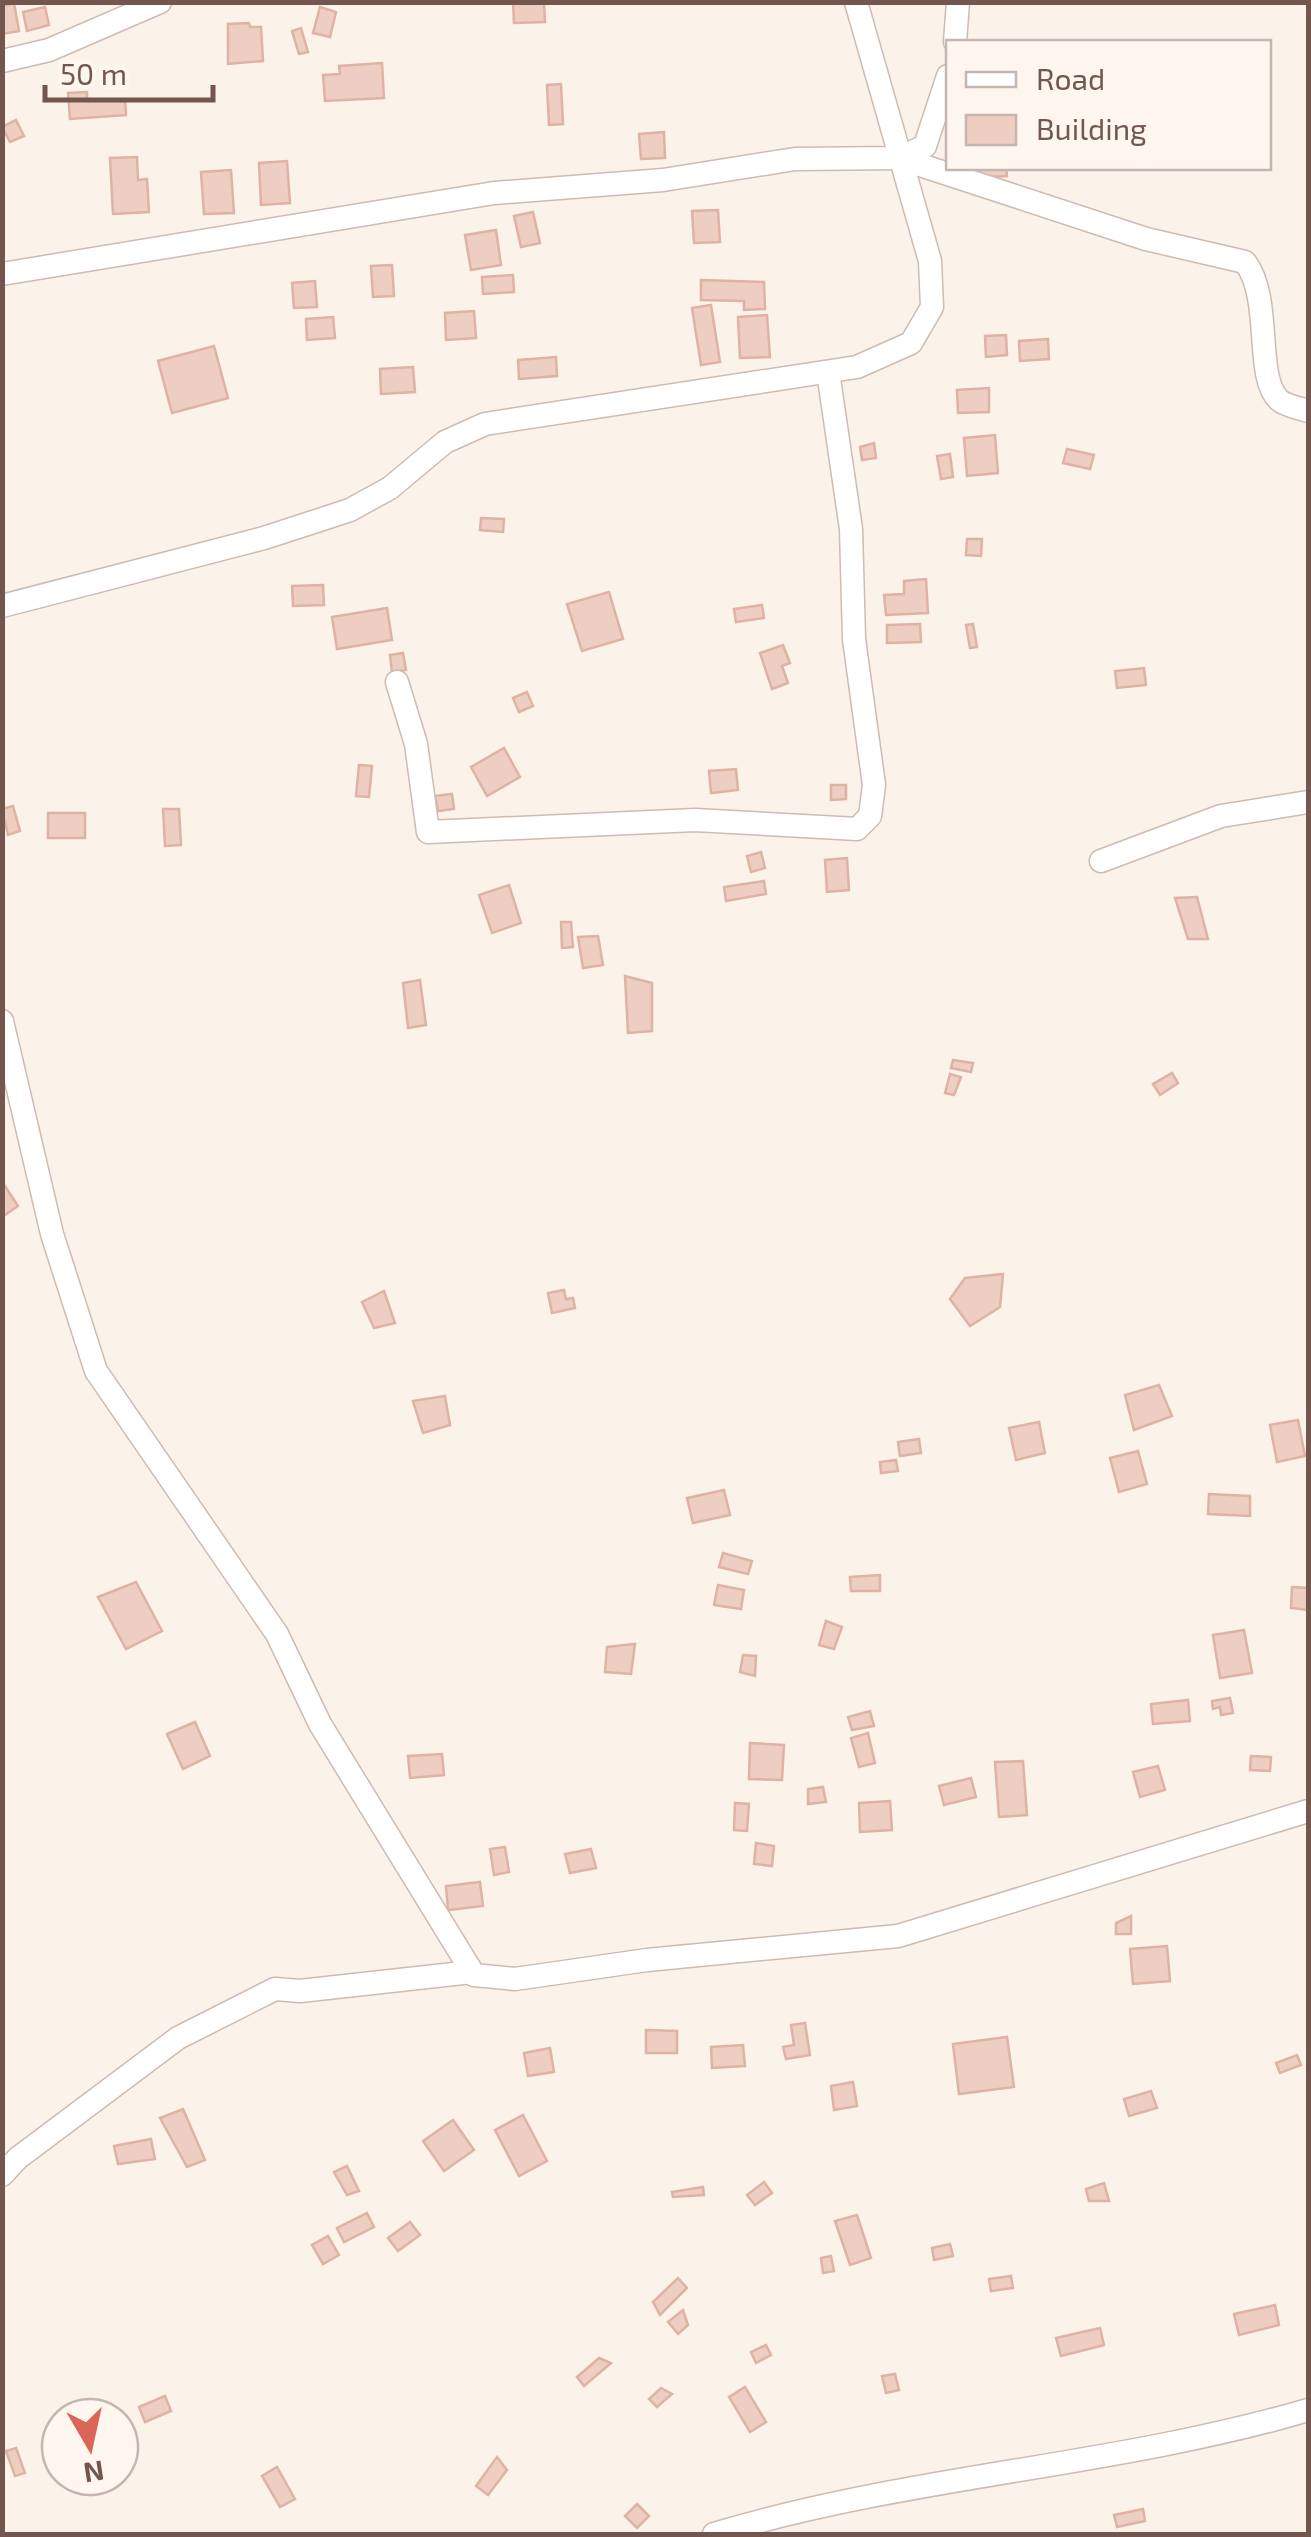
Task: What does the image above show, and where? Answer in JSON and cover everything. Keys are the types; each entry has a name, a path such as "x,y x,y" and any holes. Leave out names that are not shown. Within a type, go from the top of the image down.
{"street":[{"path":"2,61 49,50 160,2"},
{"path":"2,606 264,538 350,510 390,488 445,442 485,424 857,368 911,343 932,307 930,261 856,2"},
{"path":"956,40 958,2"},
{"path":"899,158 925,146 946,82"},
{"path":"2,274 494,193 663,180 794,159 899,158 1146,239 1245,262 1260,294 1270,388 1281,402 1308,410"},
{"path":"398,682 416,744 428,832 696,820 857,829 870,816 874,785 854,640 851,530 828,372"},
{"path":"1101,862 1221,816 1308,802"},
{"path":"2,1021 52,1234 96,1371 278,1634 320,1724 472,1972"},
{"path":"2,2175 18,2158 178,2038 275,1989 300,1991 472,1972 515,1980 647,1960 898,1936 1308,1812"},
{"path":"714,2534 845,2498 1110,2453 1262,2424 1308,2410"}],"building":[{"path":"513,2 544,2 545,22 514,23"},
{"path":"14,3 19,31 2,34 2,6"},
{"path":"45,7 49,25 27,31 23,12"},
{"path":"320,7 336,12 330,37 313,33"},
{"path":"249,23 250,27 261,27 263,61 228,64 228,24"},
{"path":"301,28 308,52 299,54 292,31"},
{"path":"382,63 384,98 325,101 323,75 340,74 339,66"},
{"path":"561,84 563,124 549,125 547,85"},
{"path":"87,92 87,101 125,99 126,115 70,119 68,93"},
{"path":"16,120 24,136 10,142 2,127"},
{"path":"664,132 665,158 641,159 639,134"},
{"path":"137,157 138,180 147,179 149,212 113,214 110,158"},
{"path":"287,161 290,203 261,205 259,163"},
{"path":"231,170 234,213 204,214 201,172"},
{"path":"971,170 1006,170 1007,176 972,178"},
{"path":"718,210 720,242 694,243 692,211"},
{"path":"533,212 540,243 521,247 514,216"},
{"path":"496,230 501,265 471,270 465,235"},
{"path":"392,265 394,296 373,297 371,266"},
{"path":"513,275 514,292 483,294 482,277"},
{"path":"701,280 764,282 765,309 744,310 744,301 701,300"},
{"path":"315,281 317,307 294,308 292,283"},
{"path":"711,305 720,362 701,365 692,308"},
{"path":"474,311 476,338 446,340 445,313"},
{"path":"767,315 770,357 740,358 738,317"},
{"path":"333,317 335,338 307,340 306,319"},
{"path":"1006,335 1007,355 986,357 985,336"},
{"path":"1048,339 1049,359 1020,361 1019,341"},
{"path":"214,346 228,398 172,413 158,361"},
{"path":"556,357 557,376 519,379 518,360"},
{"path":"413,367 415,392 381,394 380,369"},
{"path":"989,388 989,412 958,413 957,390"},
{"path":"995,435 998,473 967,476 964,438"},
{"path":"874,443 876,458 862,460 860,447"},
{"path":"1067,449 1094,455 1090,469 1063,463"},
{"path":"950,454 953,477 941,479 937,456"},
{"path":"481,518 504,519 503,532 480,530"},
{"path":"967,539 982,539 981,556 966,555"},
{"path":"926,579 928,613 886,615 884,595 904,594 904,581"},
{"path":"323,585 324,605 293,606 292,586"},
{"path":"609,592 623,639 582,651 567,604"},
{"path":"762,605 764,618 736,622 734,609"},
{"path":"387,608 392,640 337,649 332,617"},
{"path":"920,624 921,642 887,643 887,625"},
{"path":"973,624 977,647 970,648 966,625"},
{"path":"783,645 790,663 782,666 788,683 772,689 760,653"},
{"path":"403,653 406,670 392,672 390,655"},
{"path":"1144,668 1146,685 1117,688 1115,671"},
{"path":"527,692 533,706 519,712 513,698"},
{"path":"504,748 520,777 487,796 471,767"},
{"path":"359,765 372,766 369,797 356,796"},
{"path":"736,769 738,790 711,793 709,771"},
{"path":"831,785 846,785 846,799 831,800"},
{"path":"452,794 454,809 438,811 435,796"},
{"path":"13,806 20,831 8,835 2,809"},
{"path":"163,809 179,809 181,845 165,846"},
{"path":"48,813 85,813 85,838 48,838"},
{"path":"761,852 765,868 751,872 747,856"},
{"path":"847,858 849,890 827,892 825,860"},
{"path":"764,881 766,894 726,901 724,887"},
{"path":"509,885 521,923 492,933 479,895"},
{"path":"1197,897 1208,939 1188,939 1175,898"},
{"path":"561,922 571,922 573,947 562,948"},
{"path":"598,936 603,965 583,968 578,937"},
{"path":"625,976 652,983 652,1031 628,1033"},
{"path":"420,980 426,1025 408,1028 403,983"},
{"path":"953,1060 973,1063 971,1072 951,1068"},
{"path":"1172,1073 1178,1083 1160,1095 1153,1084"},
{"path":"950,1074 961,1077 954,1095 945,1093"},
{"path":"5,1186 18,1206 2,1217 2,1188"},
{"path":"1003,1274 1000,1307 970,1326 950,1299 965,1278"},
{"path":"564,1290 566,1299 573,1298 575,1308 552,1313 548,1293"},
{"path":"384,1291 395,1323 374,1328 362,1302"},
{"path":"1159,1385 1172,1416 1134,1430 1125,1395"},
{"path":"445,1396 450,1425 423,1433 413,1401"},
{"path":"1298,1420 1305,1456 1277,1462 1270,1425"},
{"path":"1039,1422 1045,1453 1016,1460 1009,1428"},
{"path":"919,1439 921,1453 900,1456 898,1442"},
{"path":"1138,1451 1147,1484 1119,1492 1110,1458"},
{"path":"896,1460 898,1471 881,1473 880,1462"},
{"path":"724,1490 730,1515 693,1523 687,1498"},
{"path":"1209,1494 1250,1496 1250,1516 1208,1514"},
{"path":"723,1553 752,1561 748,1574 719,1567"},
{"path":"880,1575 880,1591 851,1591 850,1577"},
{"path":"136,1582 162,1631 126,1649 98,1597"},
{"path":"718,1585 744,1590 741,1609 714,1605"},
{"path":"1292,1587 1308,1588 1308,1610 1291,1608"},
{"path":"826,1621 842,1627 834,1649 819,1645"},
{"path":"1244,1630 1252,1673 1220,1678 1213,1635"},
{"path":"635,1644 631,1674 605,1672 607,1647"},
{"path":"743,1655 756,1656 755,1676 740,1672"},
{"path":"1230,1698 1233,1713 1221,1715 1220,1707 1213,1709 1212,1701"},
{"path":"1188,1700 1190,1721 1153,1724 1151,1704"},
{"path":"870,1711 874,1726 852,1730 848,1717"},
{"path":"195,1722 210,1756 183,1769 167,1734"},
{"path":"868,1733 875,1763 859,1767 851,1738"},
{"path":"750,1743 784,1745 782,1780 749,1779"},
{"path":"442,1754 444,1775 410,1778 408,1756"},
{"path":"1251,1756 1271,1757 1270,1771 1250,1770"},
{"path":"1023,1761 1027,1815 999,1817 995,1762"},
{"path":"1158,1766 1165,1790 1140,1797 1133,1772"},
{"path":"971,1778 976,1797 944,1805 939,1786"},
{"path":"823,1787 826,1802 808,1804 808,1789"},
{"path":"890,1801 892,1830 860,1832 859,1803"},
{"path":"735,1803 749,1804 747,1831 734,1830"},
{"path":"756,1843 774,1846 772,1866 754,1864"},
{"path":"505,1847 509,1872 494,1875 490,1849"},
{"path":"591,1849 596,1868 570,1873 565,1854"},
{"path":"480,1882 483,1906 448,1910 446,1886"},
{"path":"1131,1916 1131,1934 1116,1934 1116,1923"},
{"path":"1167,1946 1170,1981 1133,1984 1130,1949"},
{"path":"805,2023 810,2055 786,2059 783,2047 794,2045 791,2025"},
{"path":"646,2030 677,2031 677,2053 646,2053"},
{"path":"1007,2037 1014,2087 959,2094 953,2044"},
{"path":"743,2045 745,2066 712,2068 711,2047"},
{"path":"550,2048 554,2072 528,2076 524,2053"},
{"path":"1297,2055 1301,2065 1280,2073 1276,2063"},
{"path":"853,2082 857,2106 834,2110 831,2086"},
{"path":"1151,2091 1157,2108 1129,2116 1124,2099"},
{"path":"183,2109 205,2160 187,2167 160,2118"},
{"path":"523,2115 547,2161 519,2176 495,2130"},
{"path":"453,2120 474,2150 444,2171 423,2141"},
{"path":"151,2139 155,2159 118,2164 114,2146"},
{"path":"347,2166 359,2191 347,2195 334,2172"},
{"path":"764,2182 772,2193 755,2205 747,2195"},
{"path":"1104,2183 1109,2201 1089,2201 1086,2189"},
{"path":"703,2187 704,2195 673,2197 672,2192"},
{"path":"367,2213 374,2227 344,2242 337,2228"},
{"path":"857,2215 871,2258 850,2265 835,2221"},
{"path":"410,2222 420,2235 398,2251 388,2238"},
{"path":"328,2236 339,2255 323,2264 312,2245"},
{"path":"950,2244 953,2256 934,2260 932,2248"},
{"path":"831,2256 834,2271 823,2273 821,2258"},
{"path":"1011,2276 1013,2288 991,2291 989,2279"},
{"path":"678,2278 687,2288 660,2315 653,2302"},
{"path":"1275,2305 1279,2325 1239,2335 1234,2314"},
{"path":"683,2310 688,2325 678,2334 668,2322"},
{"path":"1100,2328 1104,2345 1061,2356 1056,2338"},
{"path":"766,2345 771,2355 756,2363 751,2352"},
{"path":"599,2358 611,2363 584,2386 577,2377"},
{"path":"895,2374 899,2390 886,2393 882,2376"},
{"path":"745,2387 766,2422 750,2432 729,2397"},
{"path":"661,2388 672,2394 657,2407 649,2399"},
{"path":"165,2396 171,2411 145,2422 140,2407"},
{"path":"16,2448 25,2473 15,2476 6,2451"},
{"path":"497,2457 507,2470 488,2495 476,2486"},
{"path":"277,2467 295,2499 280,2507 262,2476"},
{"path":"637,2504 649,2516 637,2528 625,2516"},
{"path":"1143,2509 1145,2521 1117,2527 1114,2515"}]}
